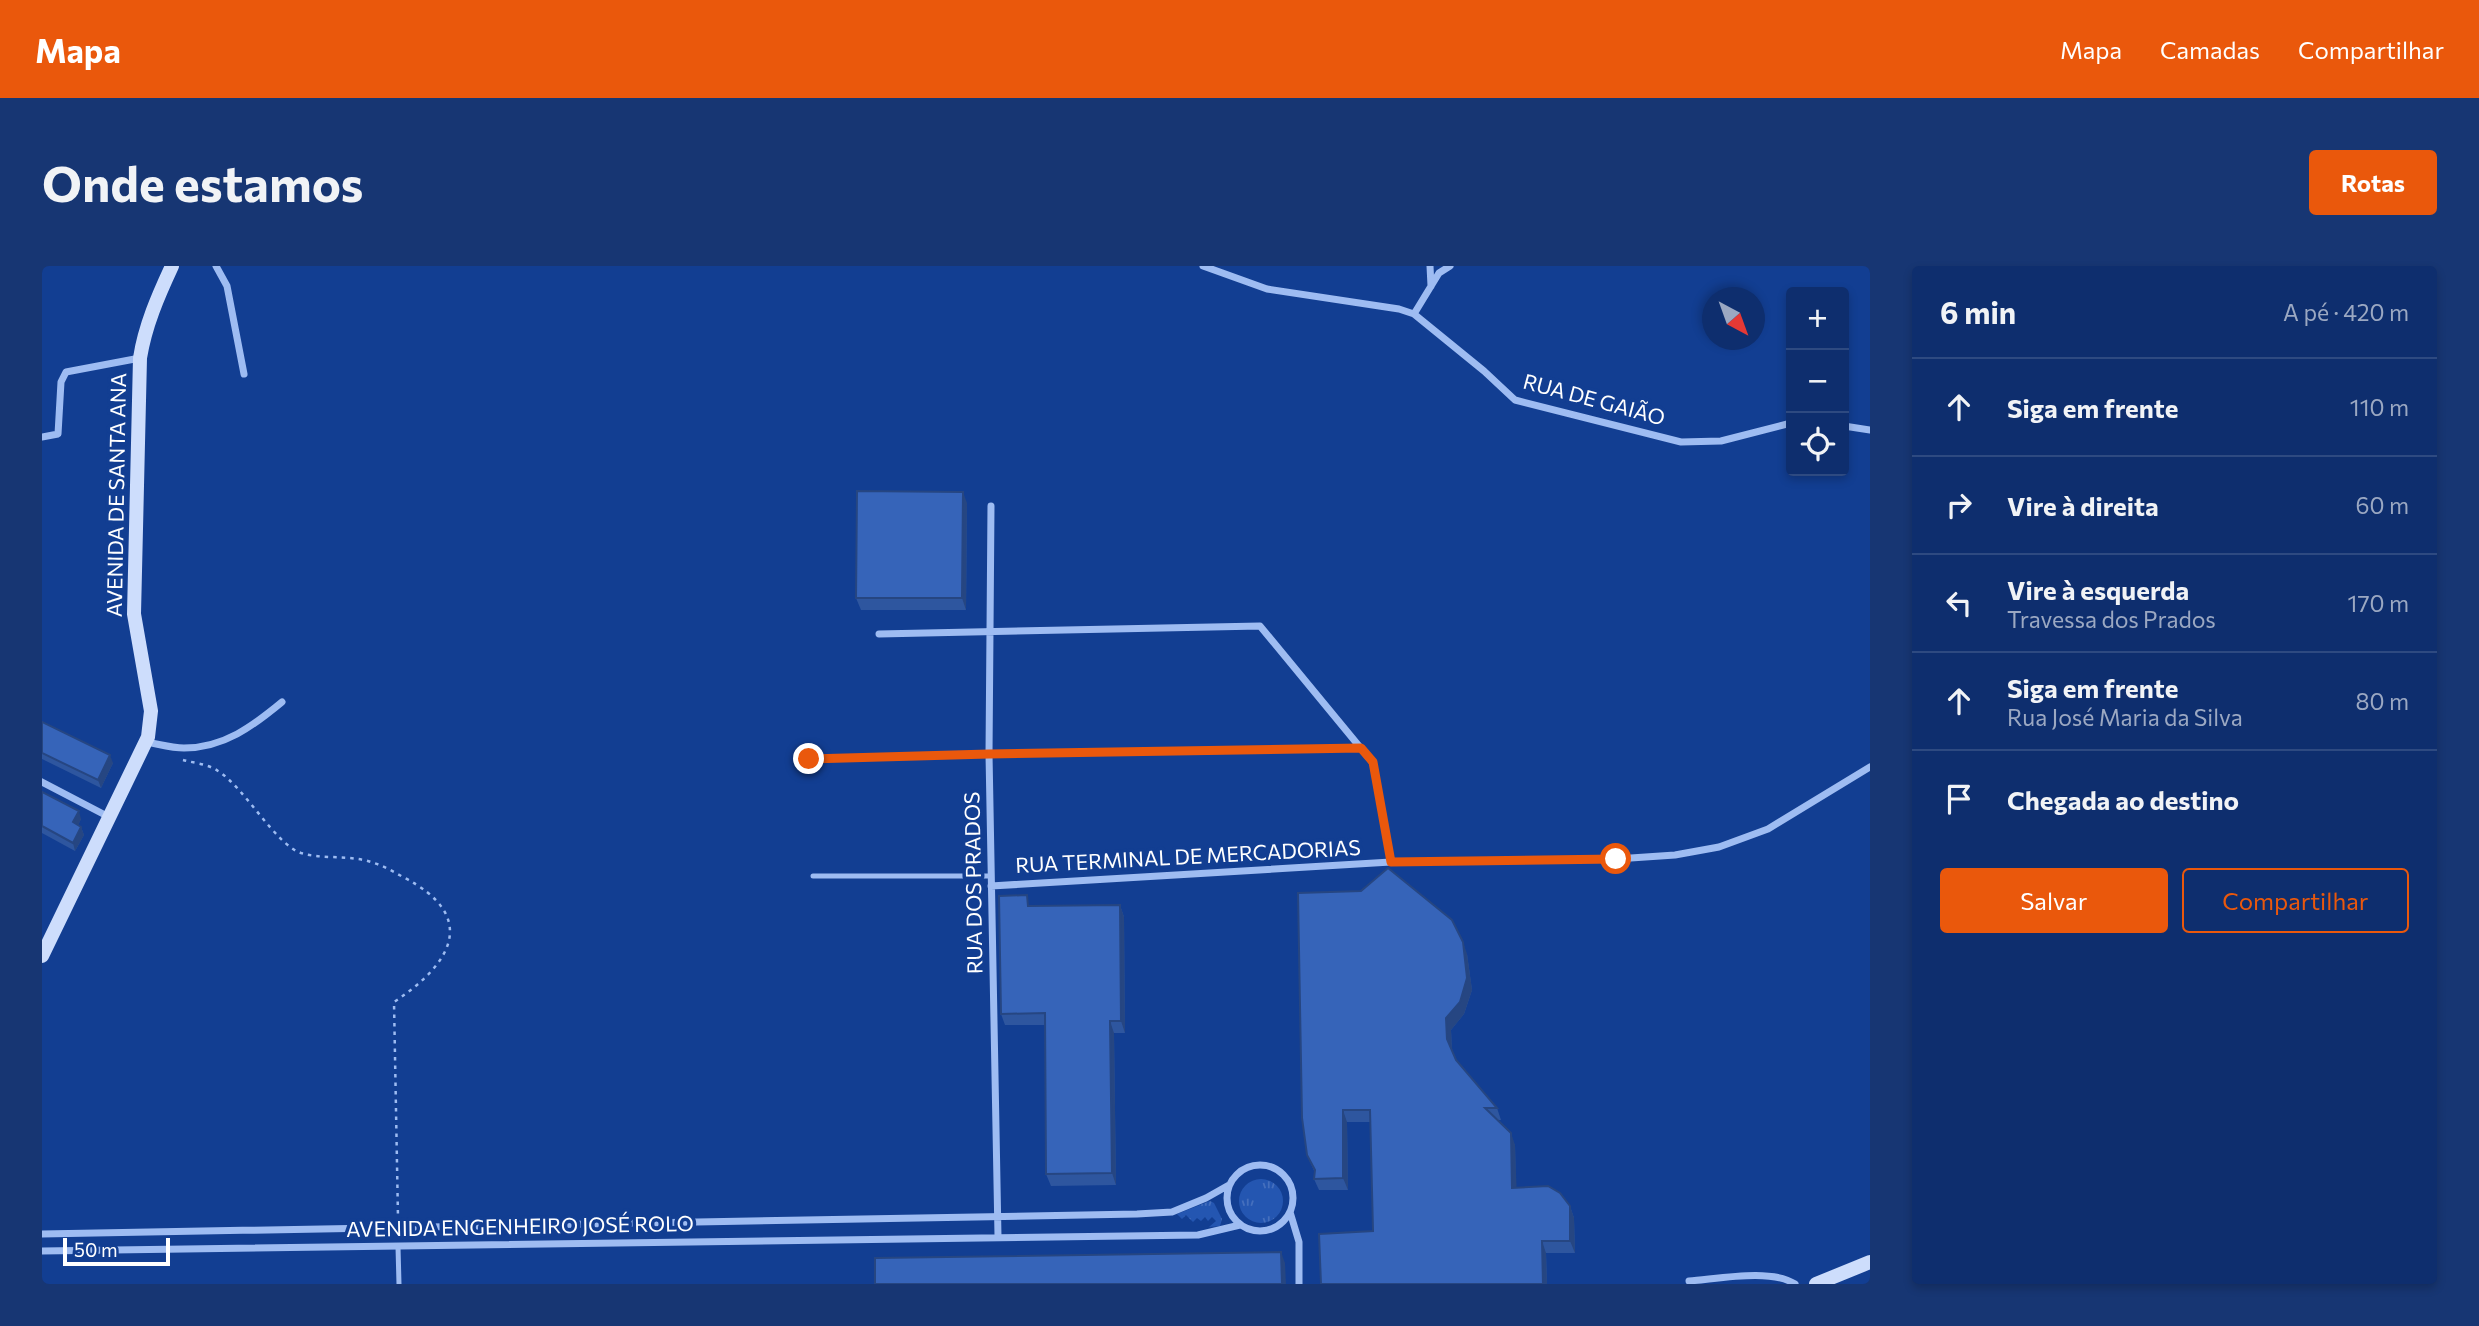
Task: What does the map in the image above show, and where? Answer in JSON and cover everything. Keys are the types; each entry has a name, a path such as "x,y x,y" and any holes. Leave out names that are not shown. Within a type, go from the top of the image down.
{"street":[{"name":"AVENIDA DE SANTA ANA","path":"42,957 146,742 151,711 134,614 140,358 159,293 172,266"},
{"path":"216,266 228,286 244,374"},
{"path":"1203,266 1267,289 1399,309 1414,314 1439,273 1450,266"},
{"path":"1430,266 1431,286"},
{"name":"RUA DE GAIÃO","path":"1414,314 1515,400 1681,442 1721,441 1786,424"},
{"path":"42,437 58,434 61,382 66,372 140,358"},
{"path":"1849,427 1870,430"},
{"name":"RUA DOS PRADOS","path":"991,506 990,876 997,1216"},
{"path":"878,634 1260,626 1373,762 1391,862"},
{"path":"146,742 185,748 237,736 282,702"},
{"path":"809,759 1361,748"},
{"name":"RUA TERMINAL DE MERCADORIAS","path":"991,886 1391,862 1616,859 1675,855 1719,847 1768,829 1870,767"},
{"path":"42,782 110,817"},
{"name":"AVENIDA ENGENHEIRO JOSÉ ROLO","path":"42,1234 1171,1212 1229,1185 1242,1169 1252,1166 1273,1167 1289,1181 1292,1191 1290,1212 1299,1242 1299,1284"},
{"path":"1229,1185 1227,1207 1240,1225"},
{"name":"AVENIDA ENGENHEIRO JOSÉ ROLO","path":"42,1251 1198,1235 1240,1225 1258,1231 1268,1230 1285,1220 1290,1212"},
{"path":"997,1216 998,1236"},
{"path":"1816,1284 1870,1262"},
{"path":"1689,1281 1766,1276 1788,1279 1795,1284"}],"lane":[{"path":"813,876 990,876"},
{"path":"398,1247 399,1284"}],"path":[{"path":"164,745 178,758 216,769 234,783 280,838 299,853 348,857 375,863 424,888 442,905 450,920 450,936 429,976 394,1002 398,1228"}],"green space":[{"path":"1261,1179 1270,1180 1277,1185 1282,1192 1282,1210 1277,1217 1270,1222 1261,1223 1252,1222 1245,1217 1240,1210 1239,1201 1240,1192 1245,1185 1252,1180"},
{"path":"1210,1201 1214,1203 1222,1219 1220,1226 1209,1227 1216,1221 1212,1217 1208,1221 1205,1217 1201,1221 1197,1218 1193,1222 1186,1215 1182,1219 1177,1214"}],"building":[{"path":"857,491 963,492 962,598 856,598"},
{"path":"42,722 110,755 98,780 42,753"},
{"path":"42,792 79,811 73,822 81,827 73,843 42,826"},
{"path":"1388,868 1452,920 1463,942 1467,978 1460,1002 1446,1018 1447,1039 1456,1060 1497,1108 1485,1108 1511,1133 1512,1188 1548,1186 1560,1193 1570,1206 1570,1241 1542,1241 1543,1284 1321,1284 1319,1234 1373,1231 1370,1110 1343,1110 1343,1178 1314,1179 1315,1170 1307,1155 1302,1118 1298,893 1361,891"},
{"path":"1027,895 1028,906 1120,905 1121,1021 1110,1021 1112,1173 1046,1174 1045,1013 1001,1014 999,896"},
{"path":"1281,1252 1282,1284 875,1284 875,1258"}],"route":[{"path":"809,759 1361,748 1373,762 1391,862 1616,859"}]}
